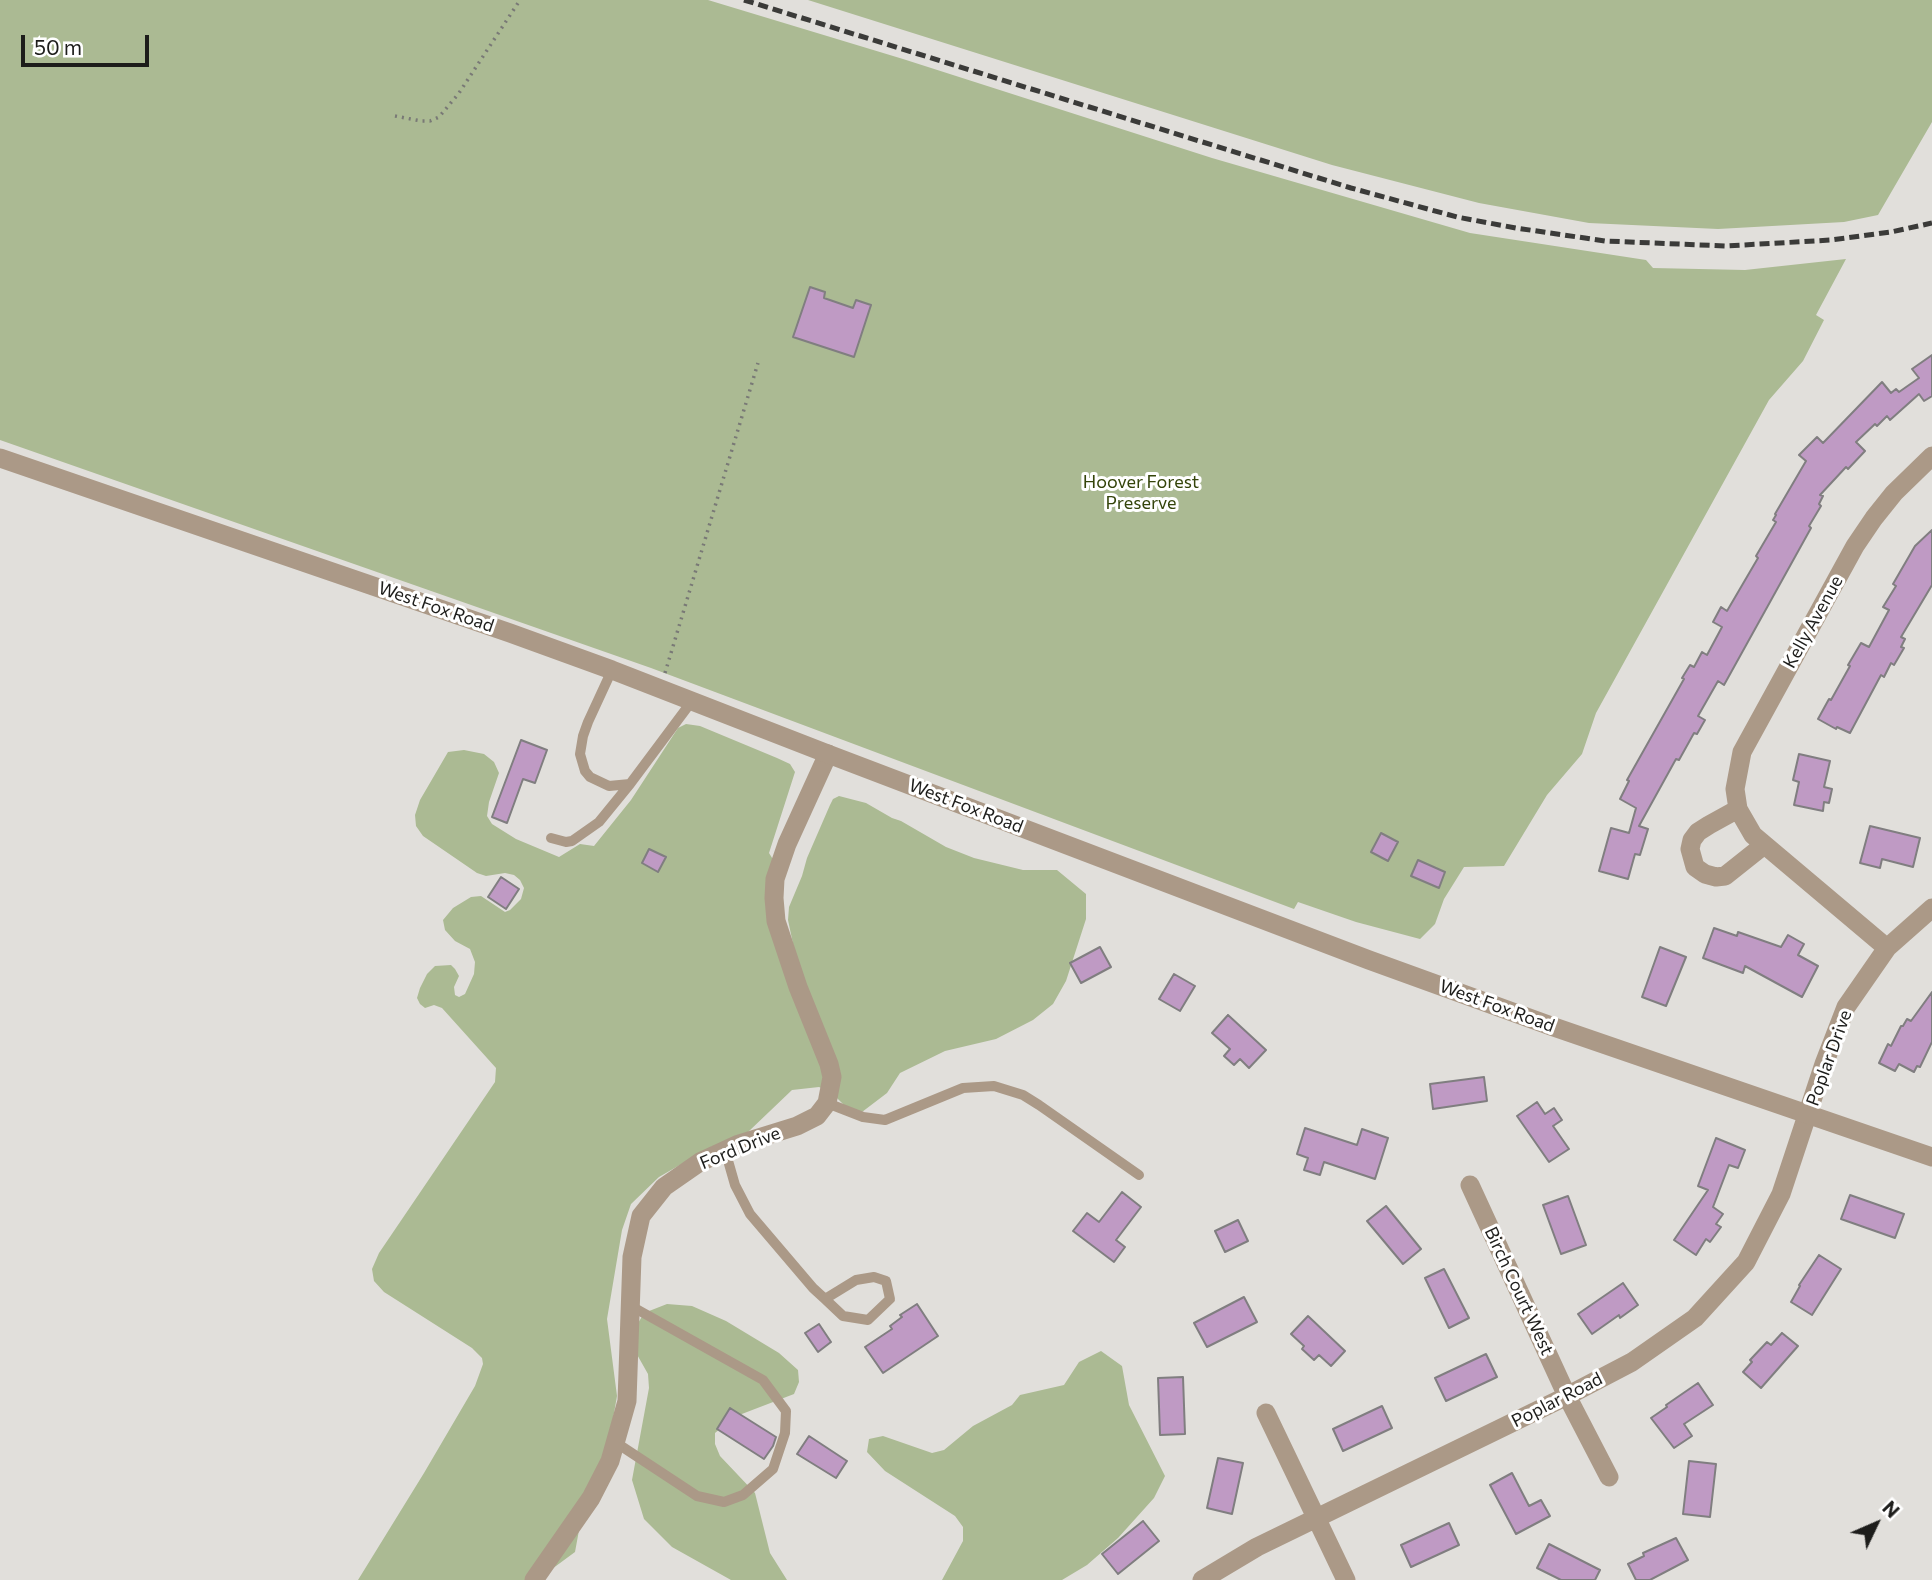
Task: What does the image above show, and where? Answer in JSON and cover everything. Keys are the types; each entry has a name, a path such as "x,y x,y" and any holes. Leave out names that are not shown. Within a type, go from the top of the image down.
{"street":[{"name":"Kelly Avenue","path":"1738,809 1735,789 1742,752 1801,644 1855,546 1874,518 1894,493 1932,456"},
{"name":"West Fox Road","path":"0,458 612,670 1381,964 1551,1026 1932,1157"},
{"path":"827,1103 832,1077 829,1064 798,987 776,921 774,898 775,879 787,844 828,754"},
{"path":"1764,845 1725,876 1716,877 1695,867 1689,849 1698,832 1738,809 1753,835 1887,948"},
{"name":"Poplar Drive","path":"1809,1115 1824,1064 1846,1007 1887,948 1932,908"},
{"name":"Ford Drive","path":"534,1580 590,1498 610,1461 627,1401 632,1257 641,1216 664,1187 700,1162 739,1144 797,1126 817,1116 827,1103"},
{"name":"Poplar Road","path":"1202,1580 1257,1548 1632,1362 1695,1318 1746,1262 1782,1194 1809,1115"},
{"name":"Birch Court West","path":"1470,1185 1567,1396 1609,1477"},
{"path":"1266,1413 1346,1580"}],"lane":[{"path":"612,670 585,729 580,754 590,778 609,786 630,785"},
{"path":"551,838 566,842 581,836 599,822 630,785 692,700"},
{"path":"827,1103 863,1117 886,1120 963,1088 994,1086 1039,1105 1139,1175"},
{"path":"725,1150 735,1185 750,1214 825,1299 844,1316 868,1320 890,1299 886,1281 874,1277 856,1280 825,1299"},
{"path":"615,1442 696,1496 724,1502 743,1495 774,1469 785,1433 786,1411 763,1380 630,1305"}],"path":[{"path":"396,116 421,121 439,117 459,93 520,0"},
{"path":"660,688 758,363"}],"green space":[{"name":"Hoover Forest Preserve","path":"0,0 708,0 1212,158 1470,233 1646,260 1653,268 1745,270 1846,259 1816,315 1824,320 1803,361 1769,400 1596,713 1582,754 1547,795 1504,866 1464,867 1444,899 1435,924 1420,939 1356,922 1298,902 1294,909 651,668 0,440"},
{"path":"808,0 1932,0 1932,122 1878,215 1844,222 1718,229 1589,223 1479,203 1332,165"},
{"path":"686,724 700,726 777,758 790,764 795,772 769,853 774,861 770,874 796,958 788,920 789,907 830,805 833,799 839,796 866,803 946,847 974,858 1023,870 1057,870 1086,894 1086,919 1066,981 1053,1004 1033,1020 996,1039 945,1051 900,1073 887,1093 862,1112 846,1107 831,1092 819,1087 792,1090 747,1133 711,1147 659,1177 631,1204 622,1230 607,1319 617,1396 606,1459 584,1503 575,1552 537,1580 358,1580 475,1386 483,1364 482,1358 472,1348 384,1292 374,1281 372,1269 379,1253 495,1082 496,1068 442,1008 434,1005 425,1008 417,998 427,974 435,966 451,965 455,969 459,976 454,987 455,995 459,997 465,994 474,974 475,962 470,949 455,941 445,930 443,920 453,908 471,897 481,896 505,912 521,899 524,888 514,875 505,873 486,876 477,873 423,836 416,826 415,815 420,800 448,752 464,750 484,754 494,762 499,773 487,816 492,824 516,839 559,857 580,844 594,846 631,800 678,728"},
{"path":"667,1304 692,1306 726,1321 779,1353 798,1370 799,1382 794,1394 734,1417 715,1433 715,1444 720,1456 755,1493 770,1553 787,1580 731,1580 672,1547 644,1519 632,1480 649,1388 648,1374 635,1351 637,1325 644,1313"},
{"path":"1101,1351 1122,1366 1129,1405 1165,1476 1154,1498 1118,1538 1087,1565 1062,1580 942,1580 963,1541 963,1527 955,1516 885,1471 867,1452 869,1439 883,1436 932,1453 944,1450 973,1426 1012,1405 1020,1395 1064,1385 1079,1362"}],"building":[{"path":"810,287 825,292 824,298 853,308 856,300 871,305 854,357 793,337"},
{"path":"1932,355 1932,396 1924,401 1919,394 1890,420 1887,416 1877,426 1875,424 1856,442 1865,451 1820,495 1823,496 1819,504 1821,506 1809,526 1811,528 1724,685 1718,681 1698,716 1705,720 1697,734 1694,733 1679,760 1676,759 1639,826 1648,829 1640,855 1635,854 1628,879 1599,871 1611,828 1629,833 1636,808 1620,799 1629,781 1627,780 1690,665 1694,667 1702,652 1707,655 1722,627 1713,622 1721,607 1727,611 1758,558 1756,556 1776,522 1773,520 1775,514 1806,461 1799,455 1817,437 1823,443 1882,382 1891,393 1896,389 1899,392 1919,378 1912,369"},
{"path":"1932,530 1932,585 1901,637 1905,639 1901,647 1904,648 1894,665 1891,663 1884,677 1881,675 1850,733 1837,727 1836,729 1818,719 1861,643 1869,647 1889,610 1883,607 1896,586 1893,584 1915,546"},
{"path":"521,740 547,750 535,783 523,779 507,823 492,817"},
{"path":"1799,754 1830,761 1824,787 1832,789 1829,803 1824,802 1823,811 1794,805 1799,782 1793,780"},
{"path":"1870,826 1920,838 1913,867 1882,859 1880,868 1860,863"},
{"path":"1381,833 1398,842 1388,861 1371,852"},
{"path":"649,849 666,857 658,872 642,863"},
{"path":"1418,860 1445,872 1439,888 1411,876"},
{"path":"501,877 519,889 506,909 488,897"},
{"path":"1714,928 1737,936 1738,932 1781,947 1788,935 1804,944 1798,955 1818,966 1802,997 1745,966 1743,973 1703,958"},
{"path":"1100,947 1111,967 1081,983 1070,963"},
{"path":"1660,947 1686,957 1666,1006 1642,997"},
{"path":"1174,974 1195,986 1180,1011 1159,999"},
{"path":"1932,992 1932,1042 1920,1067 1917,1066 1914,1072 1899,1064 1895,1071 1879,1063 1901,1026 1907,1019 1911,1021"},
{"path":"1228,1015 1266,1050 1249,1068 1240,1059 1234,1065 1224,1056 1230,1049 1212,1033"},
{"path":"1484,1077 1487,1101 1433,1109 1430,1084"},
{"path":"1537,1102 1545,1114 1554,1108 1562,1120 1553,1126 1569,1149 1549,1162 1517,1116"},
{"path":"1305,1128 1357,1145 1362,1129 1388,1138 1375,1179 1324,1162 1320,1175 1304,1170 1308,1158 1297,1154"},
{"path":"1716,1138 1745,1150 1738,1168 1729,1165 1713,1207 1723,1214 1716,1224 1721,1227 1710,1242 1706,1239 1696,1255 1674,1240 1708,1190 1698,1186"},
{"path":"1122,1192 1141,1207 1116,1240 1125,1247 1114,1262 1073,1231 1087,1213 1099,1222"},
{"path":"1850,1195 1904,1214 1895,1238 1841,1219"},
{"path":"1568,1196 1586,1245 1561,1254 1543,1205"},
{"path":"1386,1206 1421,1249 1403,1264 1367,1221"},
{"path":"1238,1220 1248,1241 1225,1252 1215,1231"},
{"path":"1819,1255 1841,1269 1812,1315 1791,1302"},
{"path":"1444,1269 1469,1318 1449,1328 1425,1278"},
{"path":"1623,1283 1638,1305 1592,1334 1578,1314"},
{"path":"1244,1297 1257,1322 1207,1347 1194,1323"},
{"path":"917,1304 938,1336 883,1373 865,1347 892,1329 890,1326 902,1317 900,1315"},
{"path":"1308,1316 1345,1351 1331,1366 1319,1355 1314,1360 1291,1334"},
{"path":"819,1324 831,1342 818,1352 805,1333"},
{"path":"1782,1333 1798,1346 1761,1388 1743,1372 1767,1342 1771,1345"},
{"path":"1486,1354 1497,1377 1446,1401 1435,1378"},
{"path":"1183,1377 1185,1434 1160,1435 1158,1378"},
{"path":"1698,1383 1713,1405 1684,1424 1692,1436 1674,1448 1651,1418"},
{"path":"1382,1406 1392,1428 1343,1451 1333,1429"},
{"path":"730,1408 776,1437 764,1459 717,1429"},
{"path":"809,1436 847,1461 836,1478 797,1454"},
{"path":"1218,1458 1243,1463 1232,1514 1207,1508"},
{"path":"1689,1461 1716,1464 1710,1517 1683,1514"},
{"path":"1512,1473 1529,1506 1541,1500 1550,1516 1516,1534 1490,1485"},
{"path":"1143,1521 1159,1541 1118,1574 1102,1554"},
{"path":"1449,1523 1459,1545 1411,1567 1401,1545"},
{"path":"1676,1538 1688,1560 1650,1580 1636,1580 1628,1564 1644,1556 1643,1553"},
{"path":"1549,1544 1600,1570 1595,1580 1561,1580 1537,1568"}],"railway":[{"path":"744,0 1351,188 1457,217 1605,241 1726,246 1831,240 1932,223"}]}
